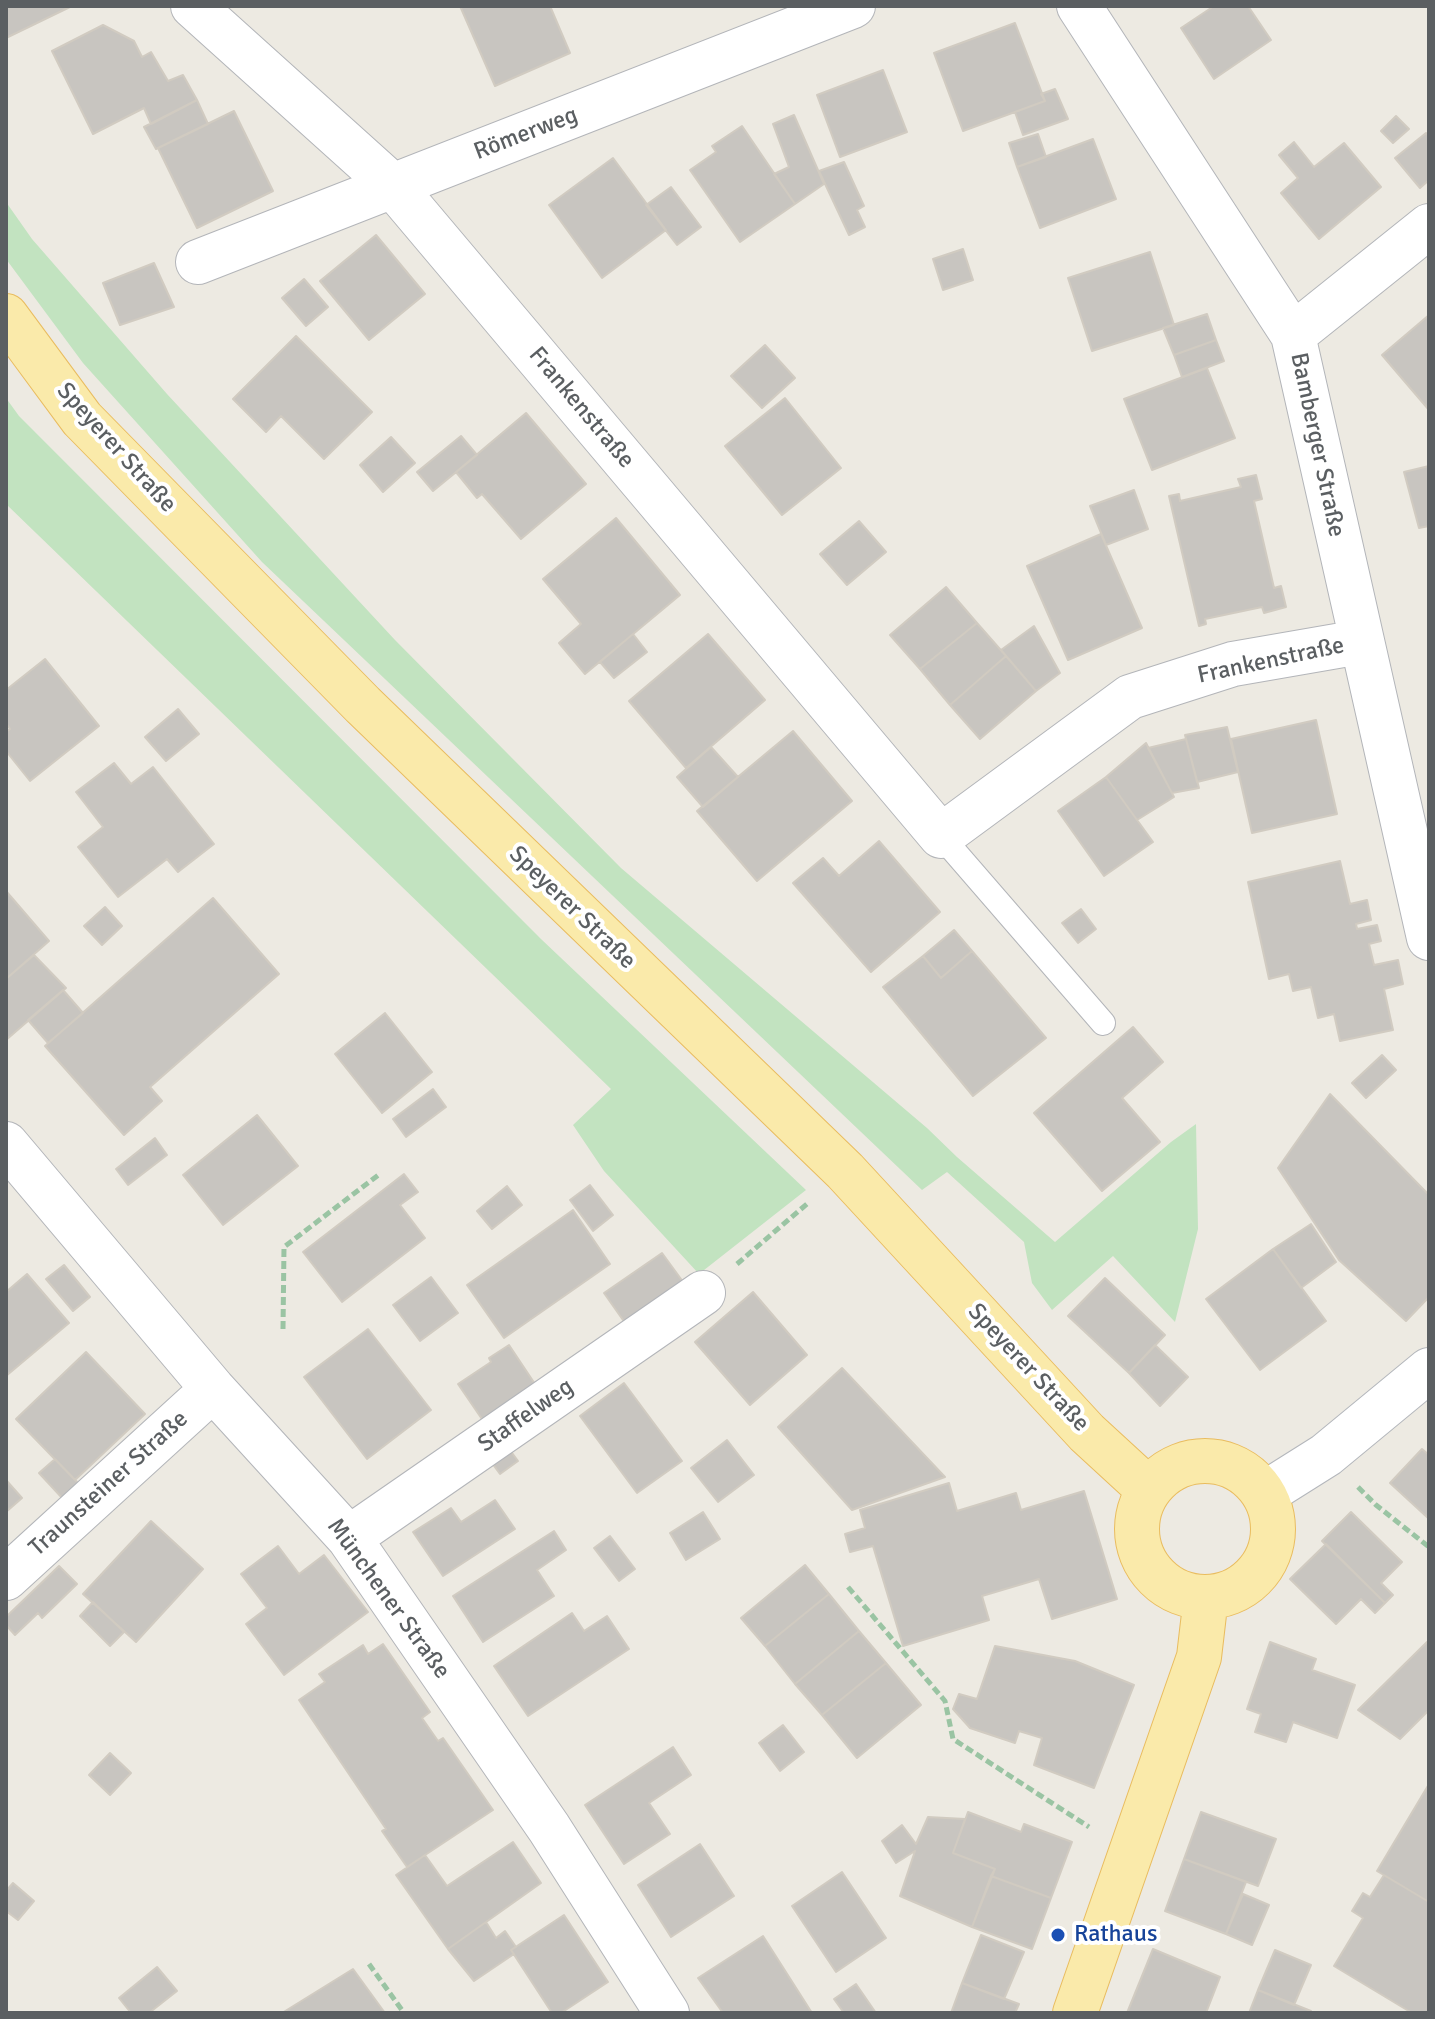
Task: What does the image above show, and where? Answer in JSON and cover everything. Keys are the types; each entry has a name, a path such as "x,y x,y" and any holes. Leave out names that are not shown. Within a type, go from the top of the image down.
{"main road":[{"name":"Speyerer Straße","path":"6,316 82,419 409,750 845,1171 1087,1433 1149,1490"},
{"path":"1210,1461 1231,1466 1249,1478 1264,1494 1273,1532 1265,1560 1243,1586 1225,1594 1190,1596 1167,1587 1152,1573 1140,1552 1137,1516 1149,1490 1166,1473 1187,1463 1210,1461"},
{"path":"1075,2013 1199,1657 1206,1597"}],"street":[{"name":"Frankenstraße","path":"193,6 393,186 941,836 1130,697 1233,664 1360,642"},
{"name":"Römerweg","path":"198,262 853,6"},
{"name":"Bamberger Straße","path":"1079,6 1293,335 1429,938"},
{"path":"1293,335 1429,226"},
{"name":"Münchener Straße","path":"6,1144 213,1389 349,1538 549,1828 667,2013"},
{"name":"Staffelweg","path":"349,1538 703,1293"},
{"path":"1264,1494 1326,1455 1429,1370"},
{"name":"Traunsteiner Straße","path":"6,1578 213,1389"}],"lane":[{"name":"Frankenstraße","path":"941,836 1103,1023"}],"path":[{"path":"703,1293 845,1171"},
{"path":"283,1329 284,1247 381,1173"},
{"path":"1326,1455 1376,1505 1429,1547"},
{"path":"848,1587 945,1701 953,1739 1130,1853"},
{"path":"369,1964 404,2013"}],"green space":[{"path":"6,202 32,239 167,394 395,640 621,868 927,1128 1055,1242 1196,1124 1198,1229 1175,1322 1113,1256 1052,1310 1032,1283 1024,1242 947,1172 922,1190 262,562 83,363 6,259"},
{"path":"6,398 19,416 541,939 806,1190 699,1274 604,1171 573,1125 611,1089 6,504"}],"building":[{"path":"6,6 72,6 6,38"},
{"path":"460,6 550,6 570,53 495,86"},
{"path":"1214,6 1248,6 1271,40 1214,79 1181,28"},
{"path":"1015,23 1045,101 963,131 934,53"},
{"path":"103,25 134,41 142,57 151,52 168,81 183,75 197,100 151,124 144,108 93,134 52,51"},
{"path":"883,70 907,132 840,157 817,95"},
{"path":"1055,89 1068,119 1023,135 1015,112 1045,101 1041,94"},
{"path":"197,100 208,124 156,149 144,127"},
{"path":"234,111 273,191 197,228 158,148"},
{"path":"794,115 824,184 795,204 774,174 789,167 773,124"},
{"path":"1396,116 1409,129 1393,143 1381,131"},
{"path":"742,126 795,204 740,242 690,170 716,152 712,146"},
{"path":"1426,133 1429,137 1429,180 1420,188 1395,158"},
{"path":"1038,134 1046,157 1017,167 1009,143"},
{"path":"1093,139 1116,199 1040,228 1017,167"},
{"path":"1294,142 1314,167 1344,143 1381,187 1319,239 1281,193 1298,178 1279,155"},
{"path":"613,158 666,230 602,278 549,205"},
{"path":"844,162 864,206 857,210 865,227 849,235 819,171"},
{"path":"671,187 701,227 677,245 646,205"},
{"path":"376,235 425,294 369,340 320,281"},
{"path":"963,249 973,280 943,290 933,259"},
{"path":"1150,252 1174,325 1092,351 1068,278"},
{"path":"154,263 174,307 120,325 103,283"},
{"path":"304,279 328,307 306,326 282,298"},
{"path":"1207,314 1216,340 1174,355 1163,328"},
{"path":"1429,315 1429,410 1382,355"},
{"path":"296,336 372,412 324,459 281,416 266,432 233,399"},
{"path":"1216,340 1224,361 1182,377 1174,355"},
{"path":"765,345 795,378 762,408 731,376"},
{"path":"1207,368 1235,438 1152,470 1124,399"},
{"path":"785,398 841,468 782,515 725,446"},
{"path":"526,413 586,484 521,539 482,494 477,498 456,472"},
{"path":"461,436 477,455 433,491 417,472"},
{"path":"391,437 415,463 383,492 360,465"},
{"path":"1429,466 1429,526 1419,528 1404,472"},
{"path":"1256,475 1262,499 1254,501 1274,588 1281,586 1286,607 1264,613 1262,607 1205,619 1206,624 1199,626 1169,496 1179,494 1180,501 1241,487 1238,479"},
{"path":"1134,490 1148,529 1106,545 1090,506"},
{"path":"616,518 680,595 585,674 559,643 581,624 543,579"},
{"path":"859,521 886,552 847,585 820,554"},
{"path":"1101,534 1142,628 1068,660 1027,566"},
{"path":"946,587 977,623 920,669 890,635"},
{"path":"977,623 1006,656 950,705 920,669"},
{"path":"1034,626 1060,673 1036,691 1001,650"},
{"path":"633,634 647,652 614,678 600,662"},
{"path":"708,634 765,700 686,768 629,701"},
{"path":"1006,656 1036,691 980,739 950,705"},
{"path":"45,659 99,726 30,781 6,751 6,732 10,729 6,723 6,690"},
{"path":"178,709 199,734 166,761 145,737"},
{"path":"1316,720 1337,814 1252,833 1231,739"},
{"path":"1227,727 1238,772 1197,782 1185,735"},
{"path":"793,731 852,801 757,881 697,811"},
{"path":"1186,739 1199,788 1172,793 1148,748"},
{"path":"1146,743 1174,797 1137,820 1106,777"},
{"path":"711,747 738,777 703,807 677,777"},
{"path":"114,763 131,784 153,767 214,844 178,872 167,859 118,897 78,847 103,827 76,792"},
{"path":"1106,777 1153,842 1104,876 1058,811"},
{"path":"879,841 940,912 871,972 793,883 823,858 839,876"},
{"path":"1340,861 1350,904 1367,900 1371,920 1356,924 1357,929 1377,925 1381,941 1369,944 1374,965 1398,960 1403,984 1384,989 1393,1030 1340,1041 1334,1014 1318,1018 1311,987 1293,991 1289,974 1269,979 1248,882"},
{"path":"6,891 49,941 6,979"},
{"path":"213,898 279,974 150,1087 162,1101 124,1135 45,1046"},
{"path":"105,907 122,926 102,945 84,926"},
{"path":"1081,909 1096,929 1078,943 1062,923"},
{"path":"954,930 972,951 941,978 923,956"},
{"path":"972,951 1046,1038 973,1096 883,987 923,956 941,978"},
{"path":"34,955 66,988 6,1040 6,979"},
{"path":"63,990 83,1013 48,1043 28,1020"},
{"path":"385,1013 432,1072 382,1113 335,1054"},
{"path":"1133,1027 1163,1062 1122,1098 1160,1142 1102,1191 1034,1113"},
{"path":"1382,1055 1396,1070 1366,1098 1352,1083"},
{"path":"433,1089 446,1107 406,1137 393,1119"},
{"path":"1330,1094 1427,1193 1429,1190 1429,1297 1406,1321 1339,1260 1278,1168"},
{"path":"257,1115 298,1166 223,1225 183,1175"},
{"path":"155,1138 167,1155 128,1185 116,1169"},
{"path":"404,1174 418,1192 400,1205 425,1238 342,1302 303,1252"},
{"path":"590,1185 613,1215 593,1231 570,1200"},
{"path":"507,1186 522,1205 492,1229 477,1211"},
{"path":"573,1210 610,1264 504,1338 467,1285"},
{"path":"1311,1224 1336,1262 1301,1288 1273,1249"},
{"path":"1273,1249 1326,1321 1260,1370 1206,1299"},
{"path":"662,1253 689,1290 630,1330 604,1293"},
{"path":"64,1265 90,1297 73,1311 46,1279"},
{"path":"27,1274 69,1323 6,1376 6,1292"},
{"path":"431,1277 458,1313 420,1341 393,1305"},
{"path":"1105,1278 1165,1335 1129,1373 1068,1316"},
{"path":"753,1292 807,1355 750,1405 695,1342"},
{"path":"368,1329 431,1410 367,1459 304,1377"},
{"path":"509,1345 539,1390 486,1425 458,1384 491,1362 489,1358"},
{"path":"1155,1345 1188,1377 1160,1406 1129,1373"},
{"path":"86,1352 145,1414 75,1480 16,1419"},
{"path":"842,1368 945,1477 852,1510 778,1427"},
{"path":"624,1383 682,1461 637,1493 580,1416"},
{"path":"727,1440 754,1475 718,1502 691,1468"},
{"path":"504,1442 518,1461 500,1474 486,1455"},
{"path":"1422,1449 1429,1455 1428,1518 1390,1483"},
{"path":"55,1459 80,1485 64,1500 39,1473"},
{"path":"6,1480 22,1498 6,1512"},
{"path":"949,1483 957,1511 1016,1493 1021,1510 1084,1491 1117,1599 1052,1619 1039,1579 982,1596 989,1620 903,1646 873,1546 850,1552 845,1534 865,1528 860,1510"},
{"path":"495,1500 515,1529 443,1576 413,1532 451,1508 461,1522"},
{"path":"703,1512 720,1539 686,1560 670,1533"},
{"path":"1351,1512 1402,1562 1381,1583 1393,1595 1385,1603 1322,1541"},
{"path":"151,1521 203,1569 136,1642 83,1594"},
{"path":"554,1531 566,1550 537,1570 554,1596 483,1642 453,1596"},
{"path":"610,1536 635,1569 619,1581 594,1548"},
{"path":"1326,1544 1385,1603 1375,1613 1361,1599 1336,1624 1290,1579"},
{"path":"278,1546 299,1574 324,1555 368,1612 284,1675 246,1624 267,1608 241,1574"},
{"path":"805,1565 829,1594 765,1646 741,1618"},
{"path":"59,1566 77,1584 42,1618 38,1613 15,1635 6,1625 6,1617"},
{"path":"829,1594 859,1631 795,1684 765,1646"},
{"path":"93,1602 124,1632 110,1646 80,1616"},
{"path":"572,1613 584,1631 607,1616 629,1649 528,1716 494,1666"},
{"path":"859,1631 886,1663 822,1715 795,1684"},
{"path":"1270,1642 1316,1659 1312,1670 1355,1685 1337,1738 1293,1722 1286,1742 1255,1732 1261,1714 1247,1709"},
{"path":"1427,1642 1429,1710 1400,1739 1358,1710"},
{"path":"383,1644 430,1712 422,1718 438,1741 443,1738 493,1810 407,1867 382,1831 386,1829 299,1700 325,1682 319,1674 363,1645 368,1654"},
{"path":"995,1646 1075,1661 1134,1685 1094,1788 1034,1765 1042,1738 1019,1731 1015,1743 970,1728 953,1709 959,1694 977,1699"},
{"path":"886,1663 921,1705 857,1758 822,1715"},
{"path":"783,1725 804,1752 780,1771 759,1743"},
{"path":"673,1747 691,1775 649,1803 670,1834 624,1864 585,1805"},
{"path":"110,1753 131,1773 110,1795 89,1775"},
{"path":"1429,1784 1429,1902 1377,1871"},
{"path":"968,1812 1021,1832 1024,1824 1072,1842 1051,1898 991,1876 995,1869 953,1853"},
{"path":"1201,1812 1276,1839 1258,1886 1184,1859"},
{"path":"928,1817 965,1819 953,1853 995,1869 972,1927 900,1896 915,1851 896,1863 882,1841 902,1825 916,1844"},
{"path":"513,1842 541,1883 448,1949 396,1875 425,1855 447,1886"},
{"path":"700,1844 734,1896 671,1937 638,1885"},
{"path":"1184,1859 1246,1882 1226,1934 1165,1911"},
{"path":"842,1872 886,1938 836,1972 792,1906"},
{"path":"1384,1875 1429,1902 1428,2013 1412,2013 1334,1966 1363,1918 1352,1911 1363,1893 1370,1897"},
{"path":"991,1876 1051,1898 1032,1949 972,1927"},
{"path":"13,1883 34,1901 18,1920 6,1911 6,1891"},
{"path":"1243,1894 1269,1905 1252,1945 1226,1934"},
{"path":"564,1915 608,1982 561,2013 552,2013 511,1950"},
{"path":"486,1922 496,1938 505,1931 516,1947 511,1950 514,1954 474,1981 448,1949"},
{"path":"981,1935 1024,1952 1004,1999 962,1983"},
{"path":"763,1936 812,2013 723,2013 698,1978"},
{"path":"1153,1949 1220,1977 1206,2013 1127,2013"},
{"path":"1275,1950 1311,1965 1294,2005 1258,1990"},
{"path":"157,1967 177,1991 149,2013 131,2013 119,1998"},
{"path":"353,1969 385,2013 282,2013"},
{"path":"962,1983 1019,2004 1015,2013 951,2013"},
{"path":"856,1984 876,2013 844,2013 834,1999"},
{"path":"1258,1990 1311,2011 1249,2013"}],"place":[{"name":"Rathaus","path":"1058,1935"}]}
